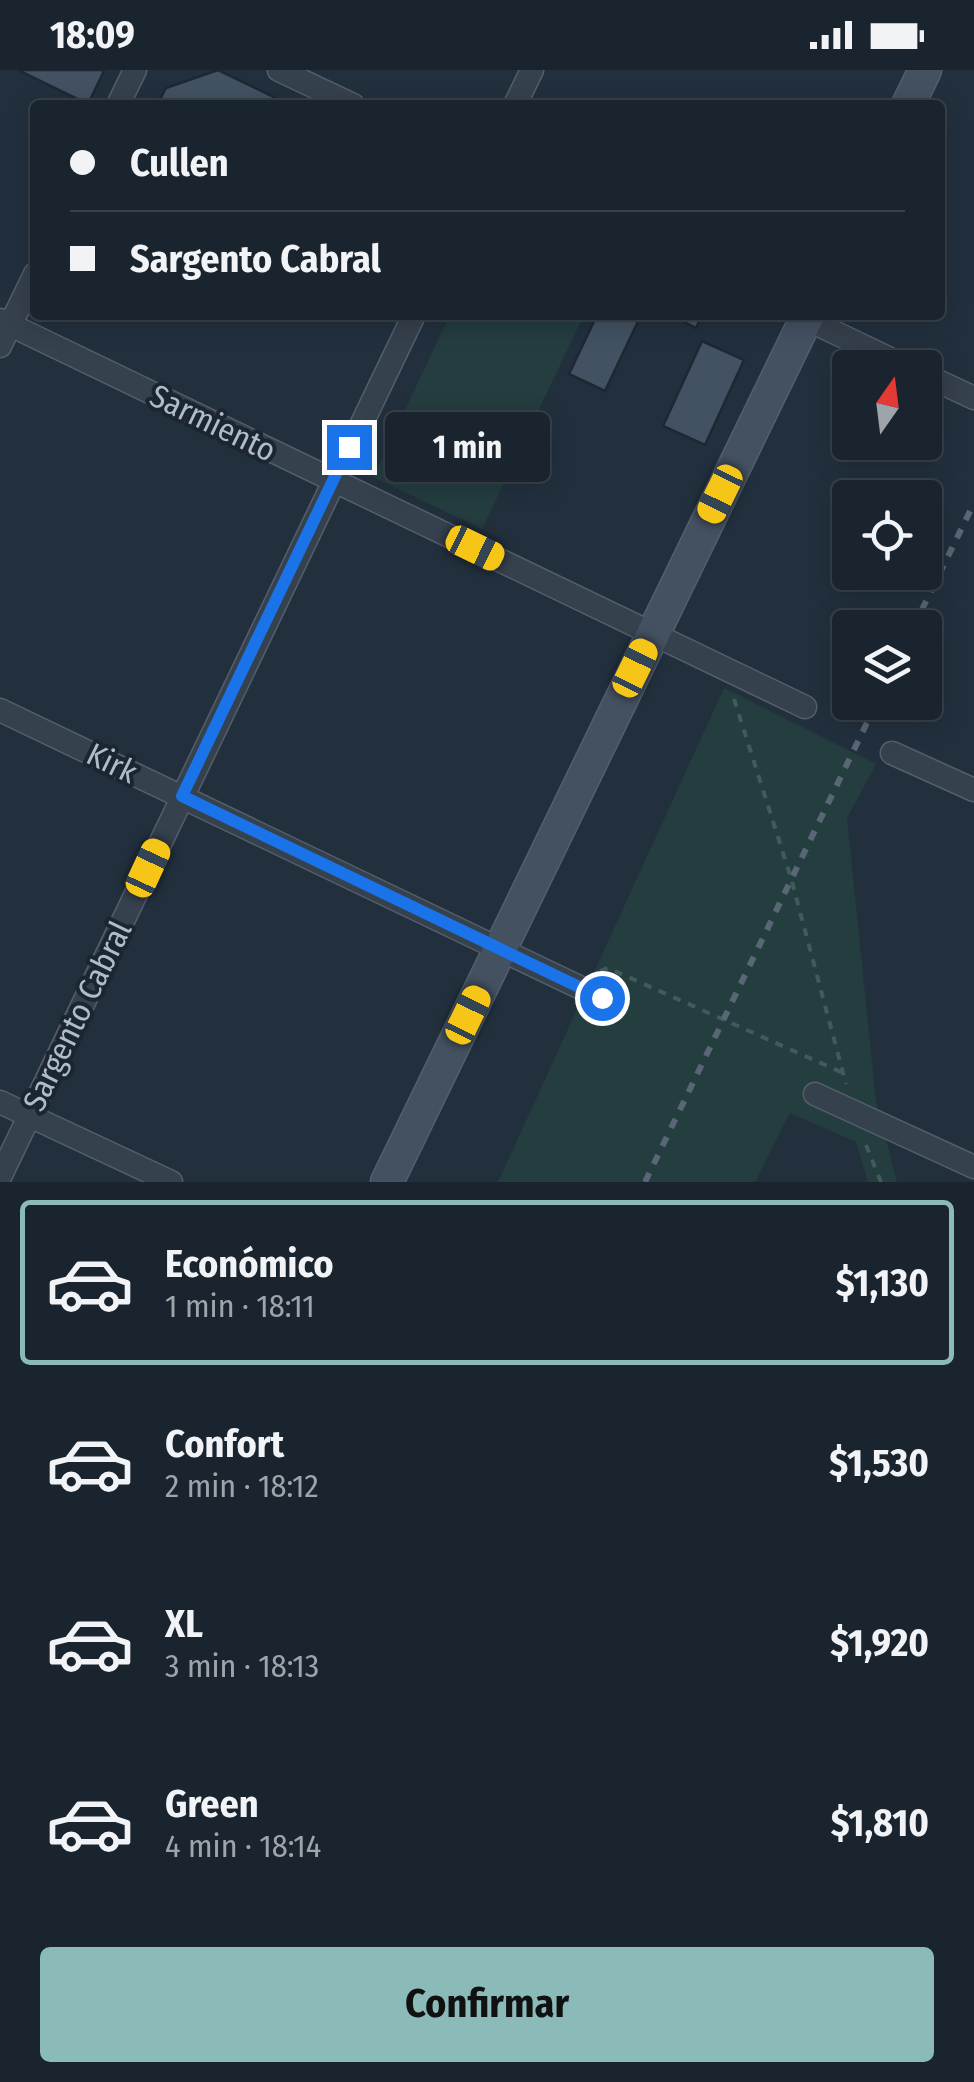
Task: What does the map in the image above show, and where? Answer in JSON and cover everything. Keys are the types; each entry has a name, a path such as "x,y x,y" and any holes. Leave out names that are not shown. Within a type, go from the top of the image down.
{"main road":[{"path":"910,100 924,70"},
{"path":"387,1182 802,320"}],"street":[{"path":"120,100 135,70"},
{"path":"278,70 342,100"},
{"path":"517,100 532,70"},
{"path":"3,330 30,283"},
{"name":"Sargento Cabral","path":"0,1177 412,320"},
{"path":"812,320 873,350"},
{"name":"Sarmiento","path":"3,330 333,480 805,707"},
{"path":"942,383 974,398"},
{"name":"Kirk","path":"0,710 602,998"},
{"path":"892,753 974,790"},
{"path":"815,1094 974,1167"},
{"path":"0,1102 171,1182"}],"path":[{"path":"725,668 791,878 853,1111 881,1182"},
{"path":"568,982 608,968 843,1073"}],"green space":[{"path":"448,320 582,320 482,529 373,477"},
{"path":"724,688 876,764 847,818 876,1101 897,1182 868,1182 856,1142 790,1113 755,1182 498,1182"}],"building":[{"path":"18,70 104,71 90,100 80,100"},
{"path":"218,70 280,100 160,100 166,88"},
{"path":"595,320 639,320 605,391 569,374"},
{"path":"679,320 700,320 696,328"},
{"path":"702,341 744,360 705,445 663,426"}],"railway":[{"path":"922,610 974,503"},
{"path":"645,1182 868,720"}],"route":[{"path":"349,447 182,796 602,998"}]}
